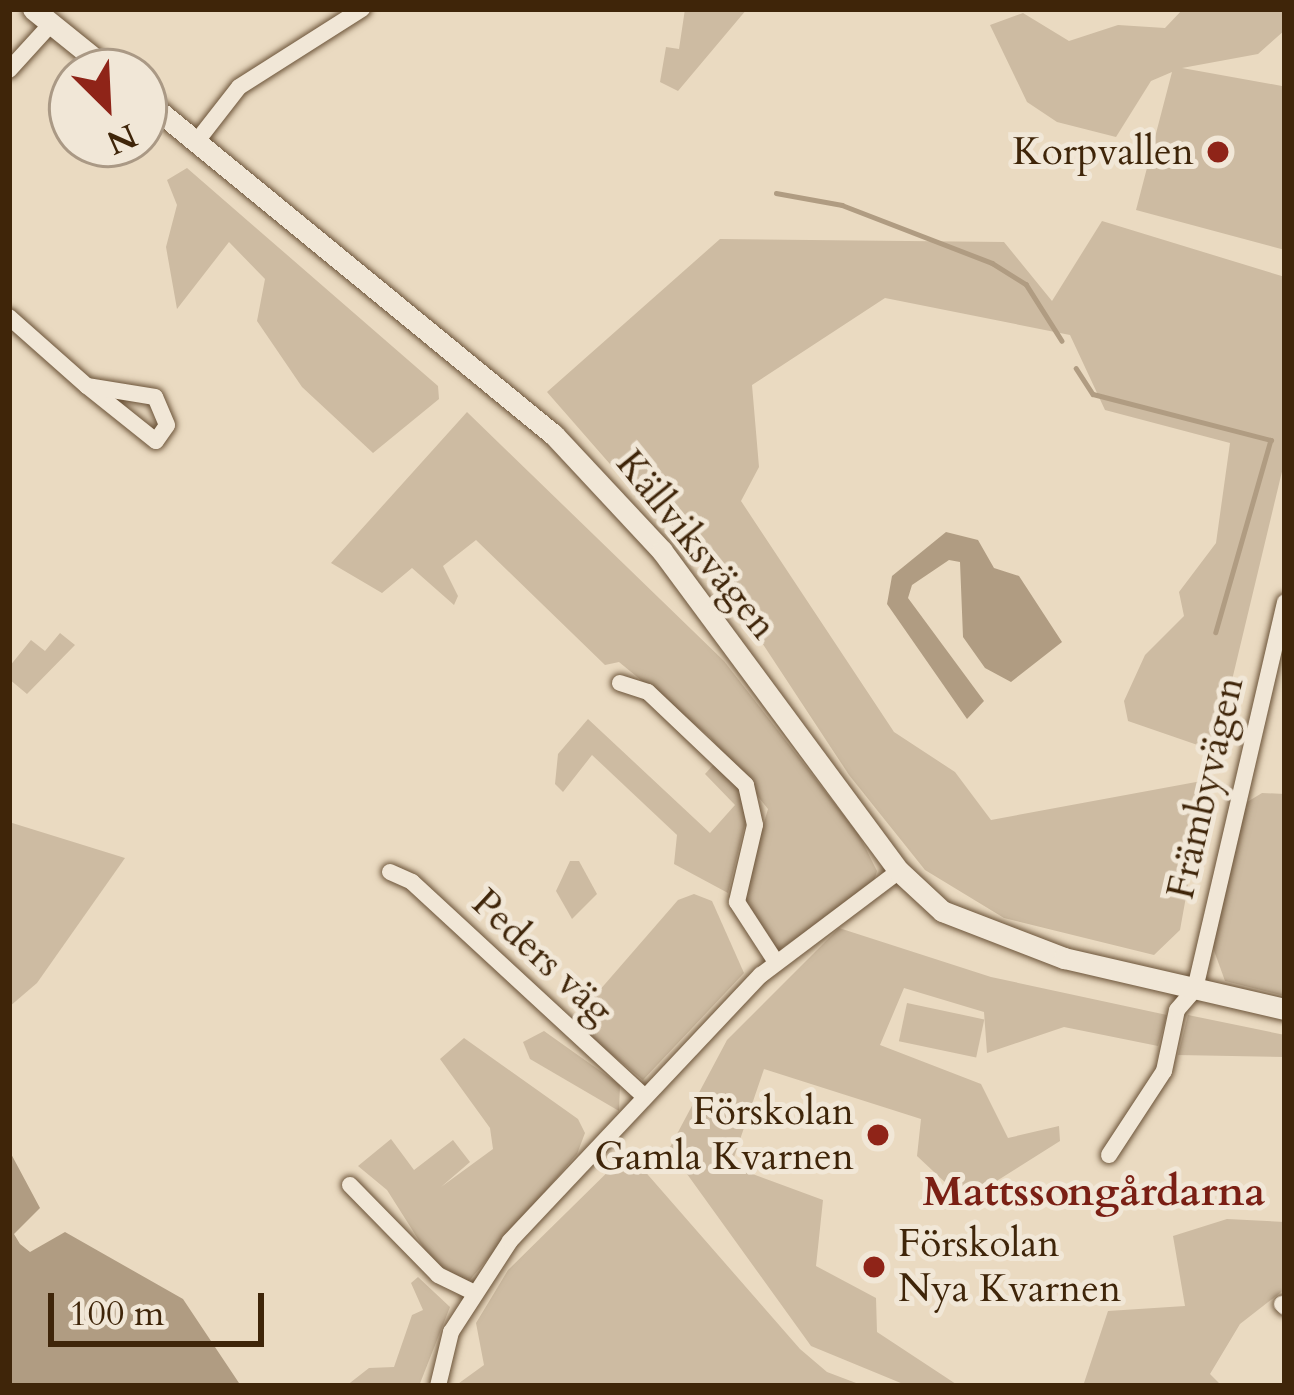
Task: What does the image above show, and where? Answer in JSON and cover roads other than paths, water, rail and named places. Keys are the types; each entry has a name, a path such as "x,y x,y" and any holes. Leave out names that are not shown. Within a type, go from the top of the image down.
{"street":[{"path":"33,9 81,48"},
{"path":"197,141 239,87 362,9"},
{"path":"9,70 51,24"},
{"name":"Källviksvägen","path":"168,117 487,375 609,491 692,589 899,871 942,911 986,935 1285,1009"},
{"path":"9,317 87,386 156,441 167,425 155,397 87,386"},
{"name":"Främbyvägen","path":"1196,989 1285,602"},
{"path":"620,683 648,692 746,785 755,825 737,902 776,962"},
{"path":"438,1386 452,1332 472,1292 644,1096 776,962 899,871"},
{"name":"Peders väg","path":"390,872 412,882 644,1096"},
{"path":"1109,1155 1164,1071 1177,1010 1196,989"},
{"path":"350,1185 438,1275 472,1292"}],"waterway":[{"path":"776,193 842,205 992,263 1026,284 1062,341"},
{"path":"1076,368 1093,394 1271,440 1216,632"}],"place":[{"name":"Korpvallen","path":"1218,152"},
{"name":"Förskolan Gamla Kvarnen","path":"878,1135"},
{"name":"Förskolan Nya Kvarnen","path":"874,1267"}],"district":[{"name":"Mattssongårdarna","path":"1094,1192"}]}
